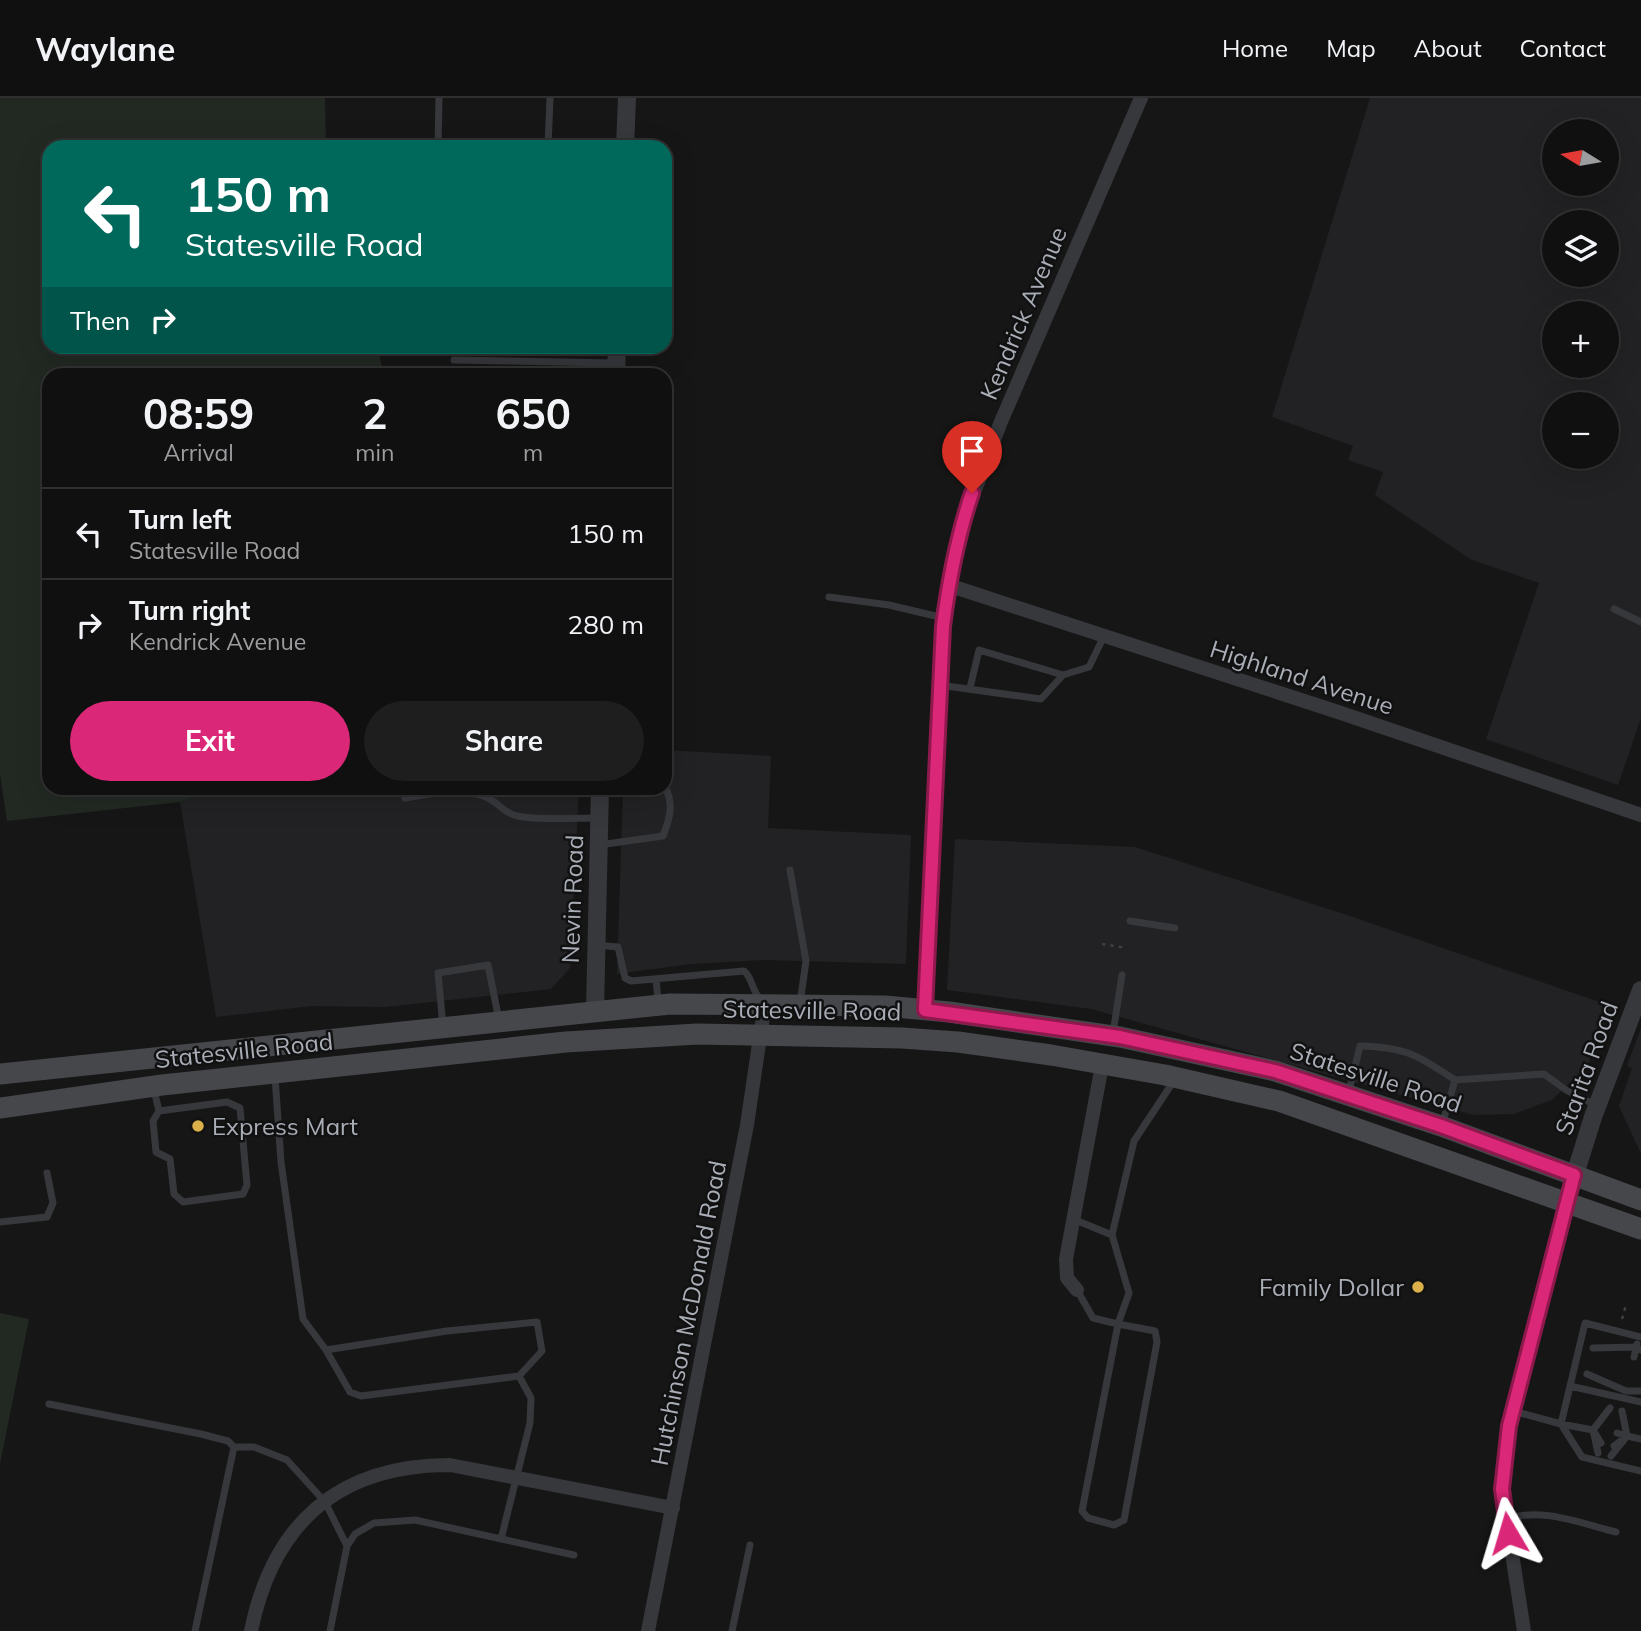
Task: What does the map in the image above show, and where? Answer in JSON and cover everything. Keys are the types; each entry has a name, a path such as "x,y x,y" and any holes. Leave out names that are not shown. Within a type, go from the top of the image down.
{"main road":[{"name":"Statesville Road","path":"0,1074 659,1006 765,1003 885,1006 1112,1036 1275,1071 1441,1126 1641,1199"},
{"name":"Statesville Road","path":"0,1108 153,1086 225,1085 274,1073 566,1042 697,1034 902,1038 958,1042 1176,1077 1279,1101 1641,1229"}],"street":[{"path":"625,140 627,98"},
{"name":"Kendrick Avenue","path":"925,1010 939,685 948,585 961,527 995,436 1141,98"},
{"name":"Highland Avenue","path":"948,585 1338,712 1641,815"},
{"name":"Nevin Road","path":"595,1011 600,795"},
{"name":"Starita Road","path":"1566,1203 1597,1106 1641,990"},
{"name":"Hutchinson McDonald Road","path":"648,1631 747,1125 765,1003"},
{"path":"1077,1290 1067,1278 1066,1259 1102,1065"},
{"path":"1524,1631 1502,1489 1505,1451 1566,1203"},
{"path":"251,1631 264,1581 290,1535 325,1502 355,1483 380,1473 423,1465 450,1465 673,1508"}],"lane":[{"path":"438,140 439,98"},
{"path":"548,140 550,98"},
{"path":"454,360 616,361"},
{"path":"829,597 889,605 944,618"},
{"path":"1615,610 1641,622"},
{"path":"939,685 1041,699 1063,675 1089,667 1104,636"},
{"path":"970,688 979,650 1063,675"},
{"path":"405,797 422,795"},
{"path":"478,795 485,797 507,813 523,817 599,818"},
{"path":"598,845 663,835 670,817 669,795"},
{"path":"790,870 806,961 800,1004"},
{"path":"1130,921 1175,928"},
{"path":"596,946 618,947 625,978 637,981 744,971 749,976 754,993 765,1003"},
{"path":"443,1027 438,973 488,965 499,1021"},
{"path":"1112,1036 1122,975"},
{"path":"656,979 659,1006"},
{"path":"1348,1095 1360,1046 1392,1047 1424,1059 1455,1080 1544,1074 1566,1090 1597,1106"},
{"path":"274,1073 281,1162 303,1319 326,1350 350,1392 361,1396 519,1376 542,1351 537,1322 447,1331 326,1350"},
{"path":"1077,1290 1093,1318 1118,1324 1155,1331 1157,1342 1124,1520 1114,1525 1088,1518 1082,1511 1118,1324 1129,1293 1112,1235 1133,1141 1176,1077"},
{"path":"1441,1126 1455,1080"},
{"path":"225,1085 227,1102"},
{"path":"153,1086 159,1111 153,1121 156,1152 170,1159 174,1194 183,1202 243,1194 247,1185 240,1108 227,1102 159,1111"},
{"path":"0,1222 47,1217 52,1203 47,1173"},
{"path":"1073,1219 1112,1235"},
{"path":"1634,1357 1639,1349 1640,1337 1585,1323 1561,1424 1582,1457 1641,1471"},
{"path":"1593,1348 1639,1349"},
{"path":"1612,1352 1639,1349"},
{"path":"1587,1374 1626,1391"},
{"path":"501,1539 530,1423 531,1398 519,1376"},
{"path":"1606,1378 1641,1402"},
{"path":"1570,1386 1641,1390"},
{"path":"49,1404 201,1434 228,1441 234,1447 254,1447 287,1460 325,1502 347,1546"},
{"path":"1513,1411 1561,1424 1605,1430"},
{"path":"1593,1430 1609,1412"},
{"path":"1621,1415 1627,1436"},
{"path":"1593,1430 1601,1443"},
{"path":"1593,1430 1598,1453"},
{"path":"1617,1433 1641,1439"},
{"path":"1614,1446 1627,1436"},
{"path":"1611,1456 1627,1436"},
{"path":"195,1631 234,1447"},
{"path":"1506,1520 1525,1513 1556,1517 1616,1532"},
{"path":"330,1631 347,1546 355,1534 374,1523 415,1520 574,1555"},
{"path":"732,1631 750,1545"}],"path":[{"path":"1102,944 1127,948"},
{"path":"1619,1332 1626,1305"}],"shaded area":[{"path":"0,98 325,98 326,140 42,140 42,354 379,354 382,368 42,368 42,795 196,795 180,802 7,821 0,774"},
{"path":"1370,98 1641,98 1641,718 1618,785 1486,739 1539,583 1470,559 1375,495 1383,472 1348,460 1353,446 1272,417"},
{"path":"672,750 771,756 768,828 911,835 906,964 765,960 690,964 617,974 623,795 672,795"},
{"path":"196,795 579,795 570,968 551,989 386,1007 312,1006 216,1017 180,802"},
{"path":"955,839 1135,847 1350,916 1611,1006 1587,1067 1552,1100 1514,1114 1473,1115 1091,1009 947,990"},
{"path":"1641,1028 1641,1154 1619,1106 1632,1068 1627,1066"},
{"path":"0,1313 29,1319 0,1464"}],"place":[{"name":"Express Mart","path":"198,1126"},
{"name":"Family Dollar","path":"1418,1287"}],"route":[{"path":"972,493 950,572 943,626 925,1010 1120,1037 1275,1071 1441,1126 1574,1175 1509,1426 1502,1489 1508,1533"}]}
